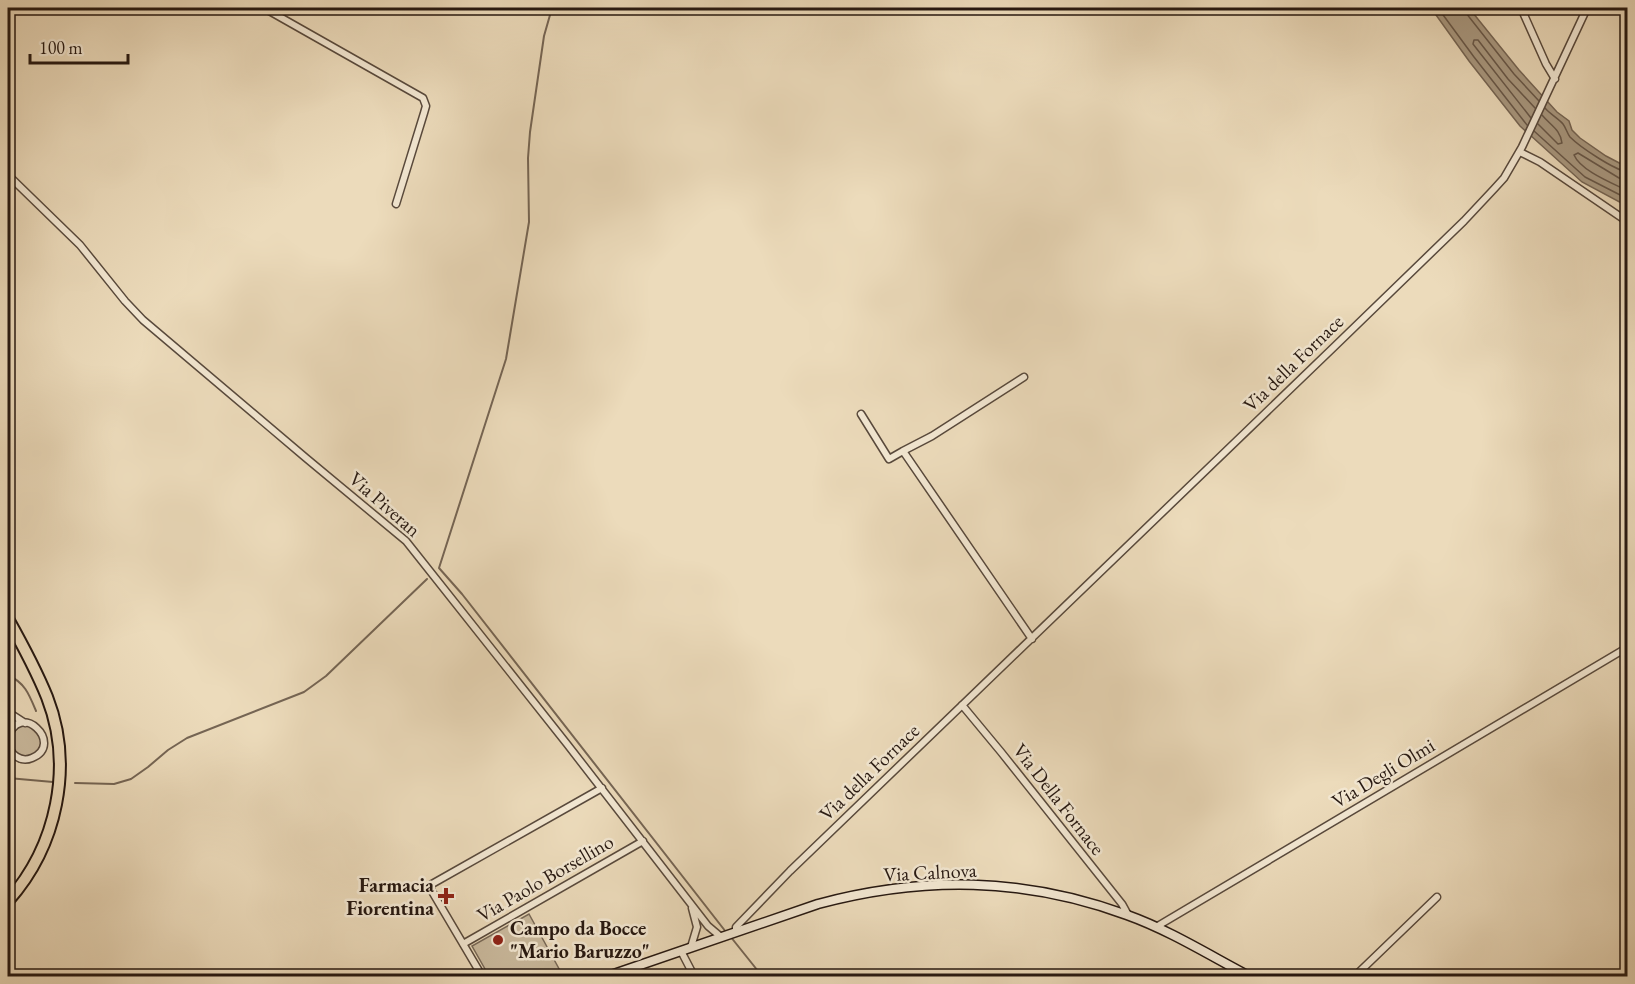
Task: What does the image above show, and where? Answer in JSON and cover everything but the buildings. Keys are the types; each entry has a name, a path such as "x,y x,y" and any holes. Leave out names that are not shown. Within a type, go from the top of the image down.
{"highway":[{"path":"8,620 33,664 47,698 55,725 60,766 56,806 46,842 31,870 8,901"}],"main road":[{"name":"Via Calnova","path":"608,976 802,909 846,897 906,887 955,884 1018,888 1098,905 1156,927 1249,976"}],"street":[{"path":"264,8 423,98 426,106 396,204"},
{"path":"1521,8 1555,79"},
{"name":"Via della Fornace","path":"735,932 736,927 744,918 1464,221 1504,178 1520,152 1587,8"},
{"path":"1520,152 1540,162 1628,222"},
{"name":"Via Piveran","path":"8,176 80,245 143,320 399,534 602,788 708,926 722,936"},
{"path":"861,414 889,459 932,436 1024,377"},
{"path":"903,451 1032,639"},
{"name":"Via Degli Olmi","path":"1156,927 1628,647"},
{"name":"Via Della Fornace","path":"962,705 1122,904 1128,915"},
{"path":"8,712 35,726 43,735 43,746 38,755 29,759 19,758 10,751 8,738 15,726 26,723"},
{"path":"482,976 430,888 432,884 602,788"},
{"name":"Via Paolo Borsellino","path":"463,944 643,841"},
{"path":"1355,976 1437,897"},
{"name":"Via Piveran","path":"691,904 698,927 707,941"},
{"path":"707,941 708,926"},
{"path":"691,947 698,927"},
{"path":"681,951 694,976"}],"shaded area":[{"path":"26,726 32,727 40,735 40,747 32,755 26,756 20,755 12,747 11,741 12,735 20,727"},
{"path":"529,914 563,976 489,976 472,946"}],"water":[{"path":"1431,8 1469,8 1519,70 1557,112 1569,121 1572,130 1606,156 1627,167 1627,206 1582,182 1520,126"}],"waterway":[{"path":"552,8 544,36 530,132 529,222 506,359 439,568 462,594 726,932"},
{"path":"75,783 114,784 131,779 187,738 304,692 326,676 427,579"},
{"path":"8,675 22,685 29,694 36,711"},
{"path":"8,778 53,782"},
{"path":"730,936 762,976"}],"place":[{"name":"Farmacia Fiorentina","path":"446,896"},
{"name":"Campo da Bocce \"Mario Baruzzo\"","path":"498,940"}]}
